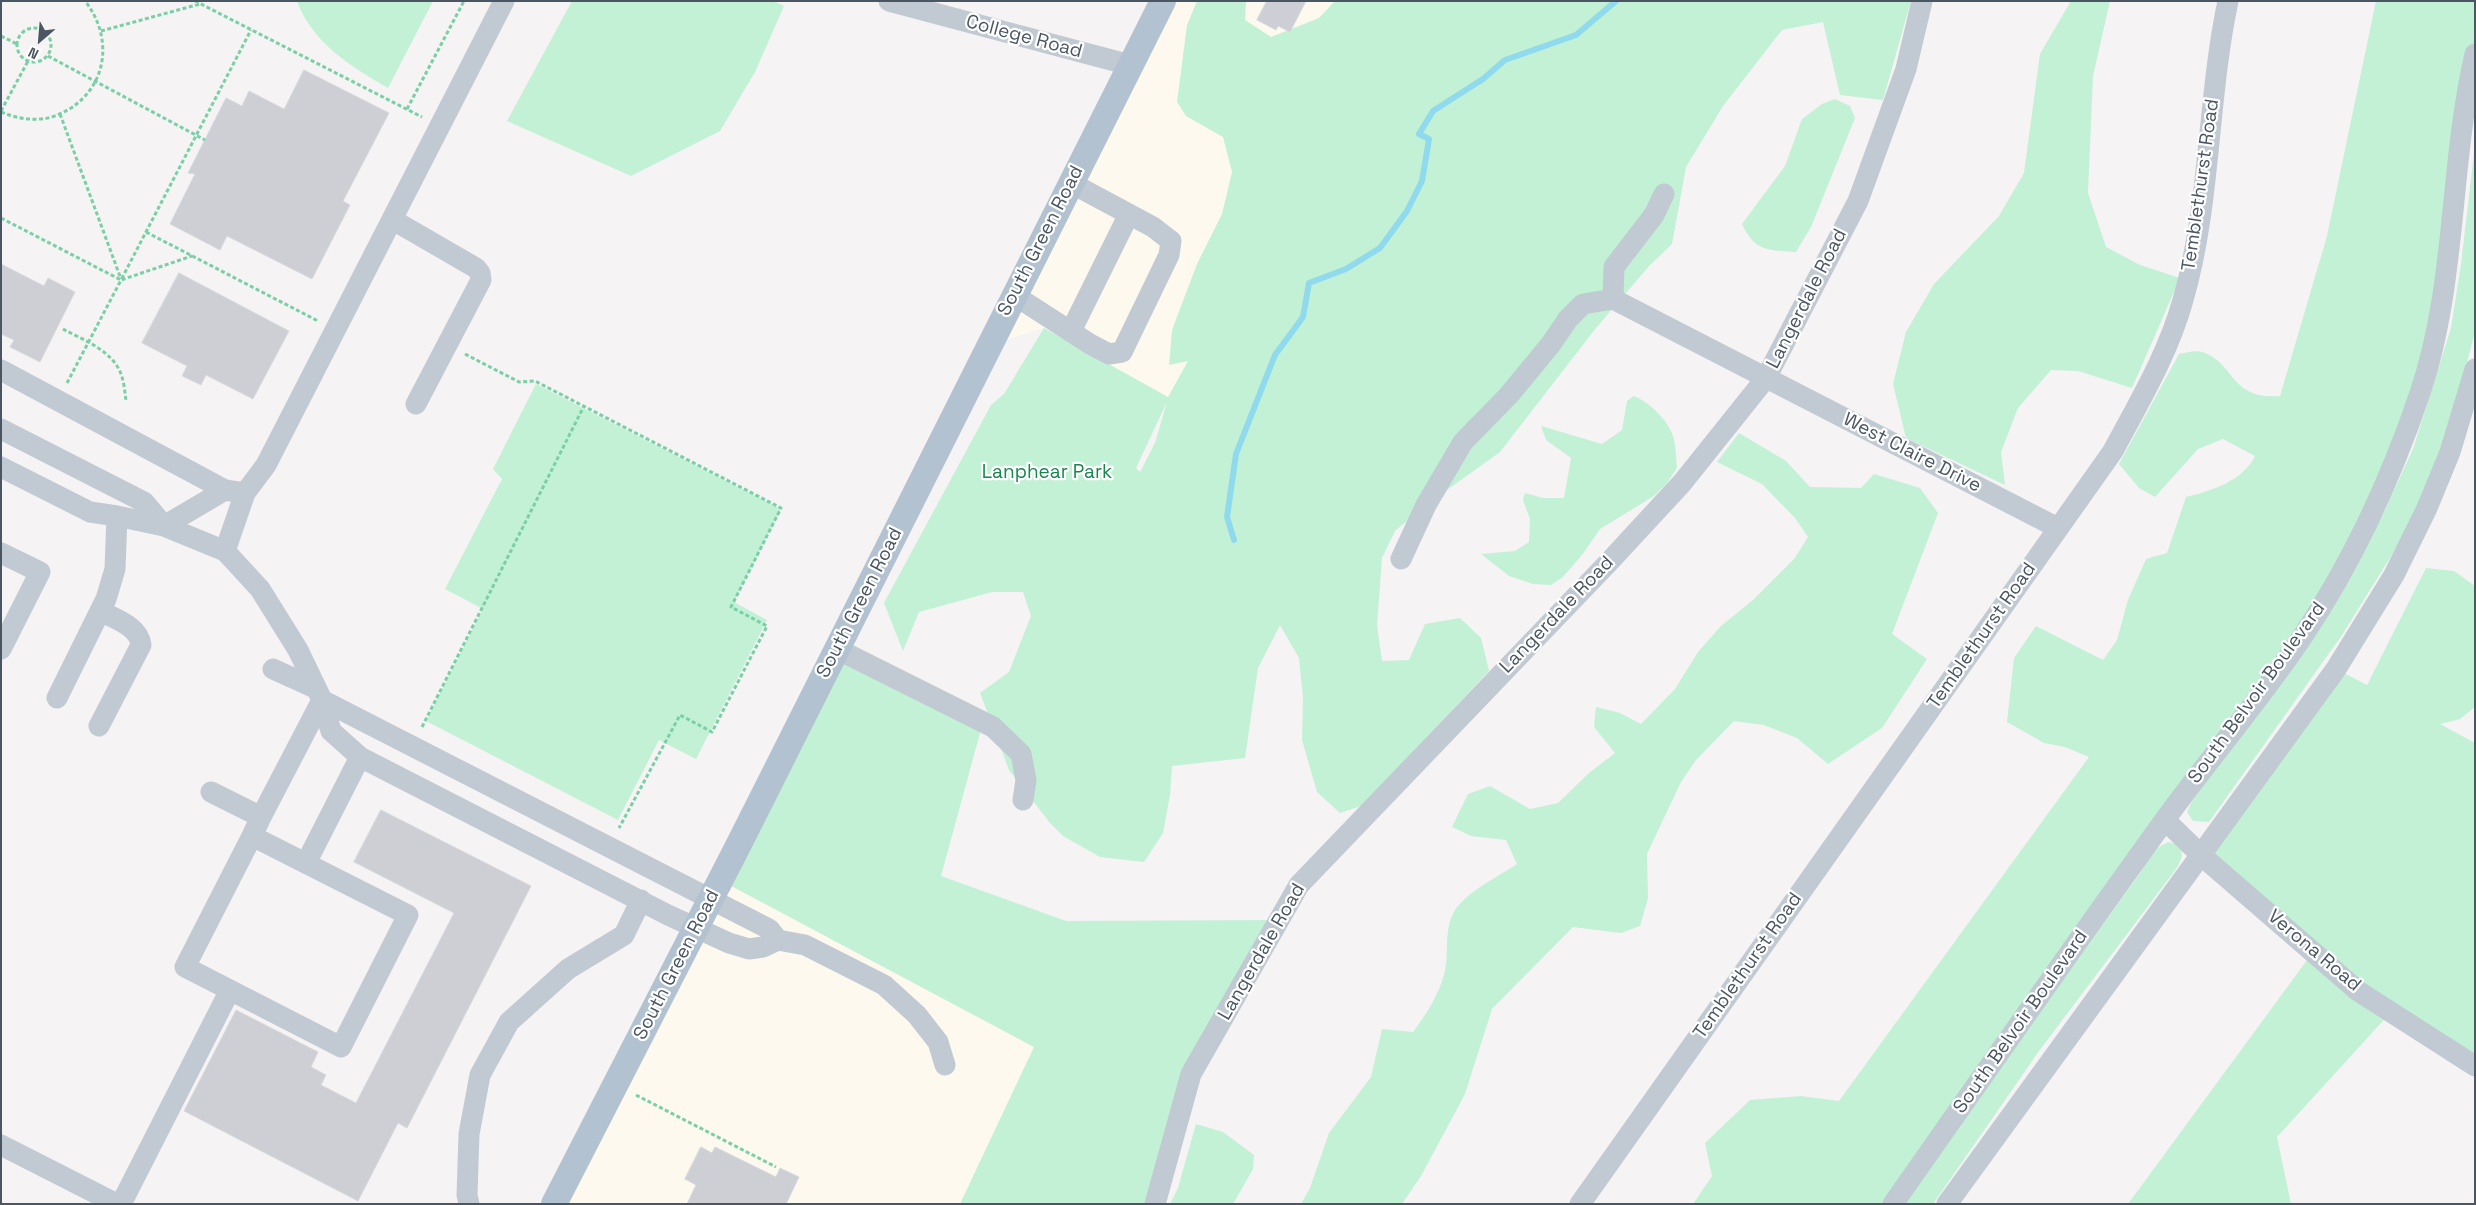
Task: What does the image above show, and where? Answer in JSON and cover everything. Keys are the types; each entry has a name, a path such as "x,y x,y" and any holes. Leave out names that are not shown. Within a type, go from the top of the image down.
{"main road":[{"name":"South Green Road","path":"554,1204 696,928 1163,1"}],"street":[{"path":"164,526 235,492 266,465 504,1"},
{"name":"College Road","path":"889,1 1130,65"},
{"name":"Langerdale Road","path":"1155,1204 1191,1074 1299,884 1608,563 1682,483 1766,378 1858,202 1906,70 1922,1"},
{"name":"Temblethurst Road","path":"1580,1204 2113,451 2169,344 2184,300 2202,209 2220,38 2228,1"},
{"name":"South Belvoir Boulevard","path":"1892,1204 2165,820 2303,636 2357,547 2400,451 2422,389 2442,305 2467,90 2475,54"},
{"path":"1014,295 1109,354 1122,352 1131,335 1169,255 1171,241 1154,226 1070,183"},
{"path":"1401,559 1426,505 1463,442 1509,395 1551,344 1568,319 1583,304 1613,299 1614,267 1654,215 1664,194"},
{"path":"1070,330 1129,214"},
{"path":"393,220 476,268 480,273 481,280 416,404"},
{"name":"West Claire Drive","path":"1613,299 2058,528"},
{"path":"1947,1204 2202,856 2336,668 2394,575 2427,508 2450,452 2475,369"},
{"path":"1,370 235,492"},
{"path":"1,428 144,502 164,526"},
{"path":"1,467 90,512 164,526 225,550 260,589 298,650 318,694 330,731 360,757 729,943 749,949 763,948 778,940 805,945 884,985 917,1015 938,1042 945,1065"},
{"path":"225,550 235,492"},
{"path":"58,698 106,599 115,569 117,516"},
{"path":"1,553 40,572 1,649"},
{"path":"99,726 141,645 140,637 134,629 100,612"},
{"path":"836,649 993,727 1021,754 1026,780 1023,800"},
{"path":"273,668 318,694 710,900 769,929 778,940"},
{"path":"212,792 256,826 306,863 408,915 341,1047 184,967 256,826 318,694"},
{"path":"306,863 360,757"},
{"name":"Verona Road","path":"2165,820 2202,856 2358,991 2475,1066"},
{"path":"469,1204 467,1195 469,1134 480,1075 509,1022 568,969 624,935 642,900"},
{"path":"121,1204 230,990"},
{"path":"1,1145 117,1204"}],"path":[{"path":"28,62 1,112 20,119 40,119 60,114 80,102 95,82 102,66 104,48 102,31 94,13 85,1"},
{"path":"195,1 424,118"},
{"path":"407,109 464,1"},
{"path":"102,31 200,4"},
{"path":"31,28 47,33 51,44 48,56 40,61 28,62 20,54 17,44 22,33 31,28"},
{"path":"67,383 251,30"},
{"path":"1,36 17,44"},
{"path":"48,56 205,140"},
{"path":"60,114 121,280"},
{"path":"1,218 121,280 193,256"},
{"path":"146,232 325,325"},
{"path":"63,329 88,342 113,360 121,374 126,401"},
{"path":"446,345 519,382 535,380 781,508 731,607 767,626 712,732 680,716 619,828"},
{"path":"422,726 584,406"},
{"path":"635,1095 776,1167"}],"shaded area":[{"path":"1163,1 1376,1 1169,398 1044,328 989,345"},
{"path":"720,880 1034,1047 960,1204 554,1204"}],"green space":[{"path":"297,1 433,1 388,88 347,62 323,41 312,29"},
{"path":"572,1 773,1 784,6 755,72 720,131 631,176 507,121"},
{"name":"Lanphear Park","path":"1197,1 1246,1 1245,20 1271,37 1319,18 1335,1 1911,1 1883,100 1840,95 1823,22 1782,30 1723,106 1686,167 1672,244 1650,265 1596,328 1500,452 1426,505 1395,531 1382,558 1377,625 1382,661 1409,660 1425,624 1460,618 1481,638 1489,671 1361,806 1340,813 1317,792 1302,740 1303,698 1299,658 1280,625 1258,668 1245,758 1172,766 1170,795 1163,833 1144,862 1100,857 1063,836 1050,823 1009,770 980,693 1009,672 1031,616 1023,592 992,592 919,612 903,651 884,603 991,405 1004,394 1044,328 1168,397 1188,361 1169,365 1172,330 1197,264 1222,214 1232,172 1223,137 1186,116 1177,102 1187,25","holes":["1167,402 1155,443 1140,472 1136,468"]},
{"path":"2071,1 2110,1 2093,76 2088,193 2106,247 2140,265 2180,278 2132,388 2078,371 2051,370 2018,408 2001,452 2005,485 1906,438 1893,384 1906,332 1934,284 1999,216 2024,173 2040,54"},
{"path":"2376,1 2475,1 2475,54 2442,305 2357,547 1893,1204 1693,1204 1712,1176 1705,1143 1750,1100 1801,1096 1839,1101 2089,757 2065,747 2044,743 2007,722 2014,658 2036,626 2103,660 2117,640 2128,600 2146,559 2167,553 2186,497 2206,492 2225,484 2243,472 2255,456 2223,439 2198,449 2155,497 2139,488 2119,464 2179,354 2200,351 2213,357 2242,387 2263,396 2280,396 2327,236"},
{"path":"1835,99 1850,106 1855,118 1811,227 1796,252 1770,250 1757,245 1742,224 1785,166 1802,119 1822,104"},
{"path":"2475,145 2475,332 2452,419 2411,524 2342,635 2209,822 2193,821 2187,812 2191,803 2349,576 2385,510 2413,449 2451,328 2461,264"},
{"path":"536,384 781,509 734,602 767,620 696,759 659,740 618,820 426,721 483,609 445,589 502,479 493,469"},
{"path":"1634,396 1657,412 1671,430 1677,468 1667,483 1654,496 1600,529 1582,555 1563,577 1551,585 1533,584 1509,576 1481,554 1515,551 1529,542 1530,519 1523,500 1525,493 1543,498 1564,498 1571,458 1546,440 1541,426 1602,444 1622,430 1627,401"},
{"path":"1739,433 1786,461 1810,487 1861,488 1874,474 1920,488 1938,513 1892,634 1927,659 1882,728 1828,764 1797,738 1764,725 1734,721 1696,760 1681,782 1647,854 1648,898 1640,926 1621,933 1573,927 1492,1009 1465,1094 1421,1176 1402,1204 1301,1204 1310,1188 1329,1133 1371,1077 1382,1029 1413,1032 1432,1003 1445,971 1450,921 1458,906 1473,892 1517,864 1506,840 1471,836 1452,827 1468,794 1490,786 1530,809 1558,803 1589,773 1615,753 1594,727 1596,707 1620,713 1641,724 1675,689 1698,652 1721,626 1753,600 1795,558 1808,537 1795,518 1762,484 1717,462"},
{"path":"2426,568 2454,571 2475,586 2475,707 2460,719 2440,724 2475,743 2475,1066 2391,1012 2277,1137 2291,1204 2128,1204 2313,952 2202,856 2336,669 2367,685"},
{"path":"837,649 983,722 941,876 1066,921 1279,920 1191,1074 1155,1204 960,1204 1034,1047 720,880"},
{"path":"2168,842 2178,844 2182,854 2176,869 2039,1051 1933,1204 1902,1204 2152,855"},
{"path":"1196,1124 1223,1132 1254,1155 1253,1169 1233,1204 1170,1204 1178,1188"}],"building":[{"path":"1267,1 1306,1 1290,32 1278,26 1276,30 1257,20"},
{"path":"304,70 389,113 343,201 350,205 312,279 227,236 220,250 170,224 195,174 188,173 226,98 242,106 249,91 284,109"},
{"path":"1,264 44,286 48,278 75,292 40,362 10,347 14,340 1,334"},
{"path":"179,273 289,331 253,399 206,375 201,385 182,376 187,366 142,343"},
{"path":"381,810 531,886 407,1128 398,1123 358,1201 184,1111 236,1010 318,1052 311,1067 326,1075 321,1085 356,1103 454,913 354,862"},
{"path":"701,1147 712,1153 715,1147 776,1177 780,1168 799,1177 786,1204 687,1204 696,1185 685,1179"}],"waterway":[{"path":"1234,540 1227,517 1236,454 1275,355 1303,317 1309,283 1346,269 1380,248 1407,211 1422,181 1429,139 1419,134 1433,111 1483,79 1505,60 1576,35 1616,1"}]}
